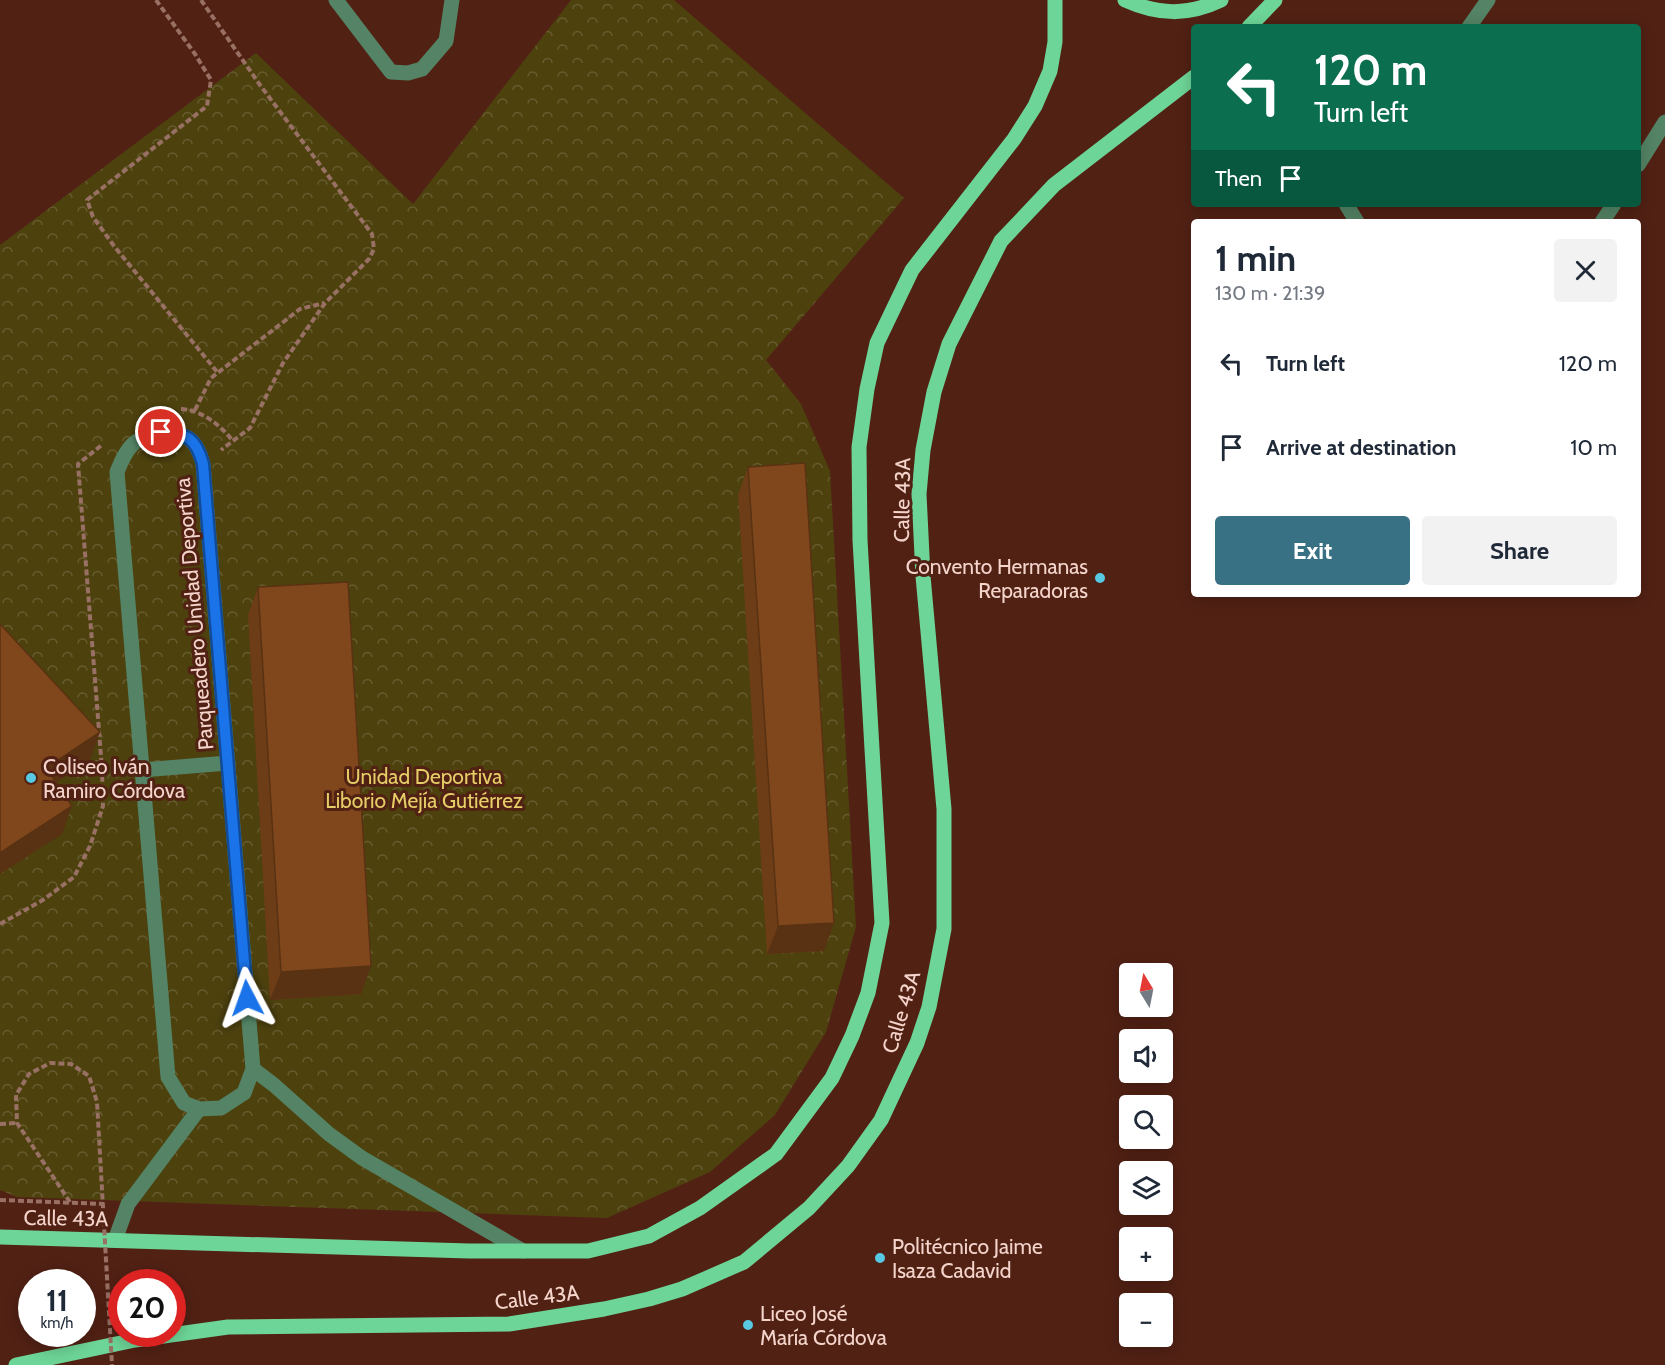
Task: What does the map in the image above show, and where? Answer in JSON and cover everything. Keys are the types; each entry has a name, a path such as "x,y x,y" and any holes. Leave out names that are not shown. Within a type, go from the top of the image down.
{"main road":[{"name":"Calle 43A","path":"0,1237 588,1251 649,1236 700,1208 776,1154 832,1078 852,1036 868,993 882,923 860,540 859,447 867,388 877,343 912,270 1014,140 1035,106 1050,71 1055,42 1055,0"},
{"path":"1125,0 1143,8 1169,13 1203,9 1221,0"},
{"path":"1252,24 1275,0"},
{"name":"Calle 43A","path":"16,1365 135,1340 228,1328 510,1324 604,1309 649,1299 682,1289 744,1262 809,1208 848,1166 880,1120 917,1042 929,1007 944,929 944,809 923,576 920,494 923,450 937,382 949,344 1001,241 1054,185 1191,79"}],"street":[{"path":"336,0 391,72 408,74 422,69 446,41 453,0"},
{"path":"1471,24 1488,0"},
{"path":"1641,160 1665,122"},
{"name":"Parqueadero Unidad Deportiva","path":"161,432 180,434 193,441 203,464 253,1069 244,1093 233,1102 221,1108 199,1109 184,1103 168,1077 117,472 131,444 144,436 161,432"},
{"path":"142,771 228,763"},
{"path":"253,1069 329,1134 362,1158 524,1251"},
{"path":"115,1240 128,1204 199,1109"}],"path":[{"path":"156,0 195,54 210,80 207,106 87,200 93,218 114,246 218,373"},
{"path":"201,0 260,85 372,234 374,249 369,259 325,303 284,363 250,428 203,464"},
{"path":"195,410 211,378 300,309 325,303"},
{"path":"178,409 195,410 224,430 233,441"},
{"path":"0,924 43,900 74,877 90,846 102,806 102,769 78,464 111,438"},
{"path":"70,1202 17,1123 16,1095 29,1074 50,1063 71,1064 89,1076 97,1102 112,1365"},
{"path":"0,1124 17,1123"},
{"path":"0,1200 128,1204"}],"green space":[{"name":"Unidad Deportiva Liborio Mejía Gutiérrez","path":"571,0 674,0 904,198 766,360 801,404 830,471 856,927 826,1032 775,1115 710,1172 607,1218 17,1197 0,1190 0,245 256,53 413,204"}],"building":[{"path":"805,463 834,923 778,926 748,467"},
{"path":"348,582 371,966 281,972 258,587"},
{"name":"Coliseo Iván Ramiro Córdova","path":"0,624 100,732 46,768 72,806 0,853"}],"place":[{"name":"Convento Hermanas Reparadoras","path":"1100,578"},
{"name":"Coliseo Iván Ramiro Córdova","path":"31,778"},
{"name":"Politécnico Jaime Isaza Cadavid","path":"880,1258"},
{"name":"Liceo José María Córdova","path":"748,1325"}],"route":[{"path":"161,432 180,434 193,441 203,464 247,998"}]}
